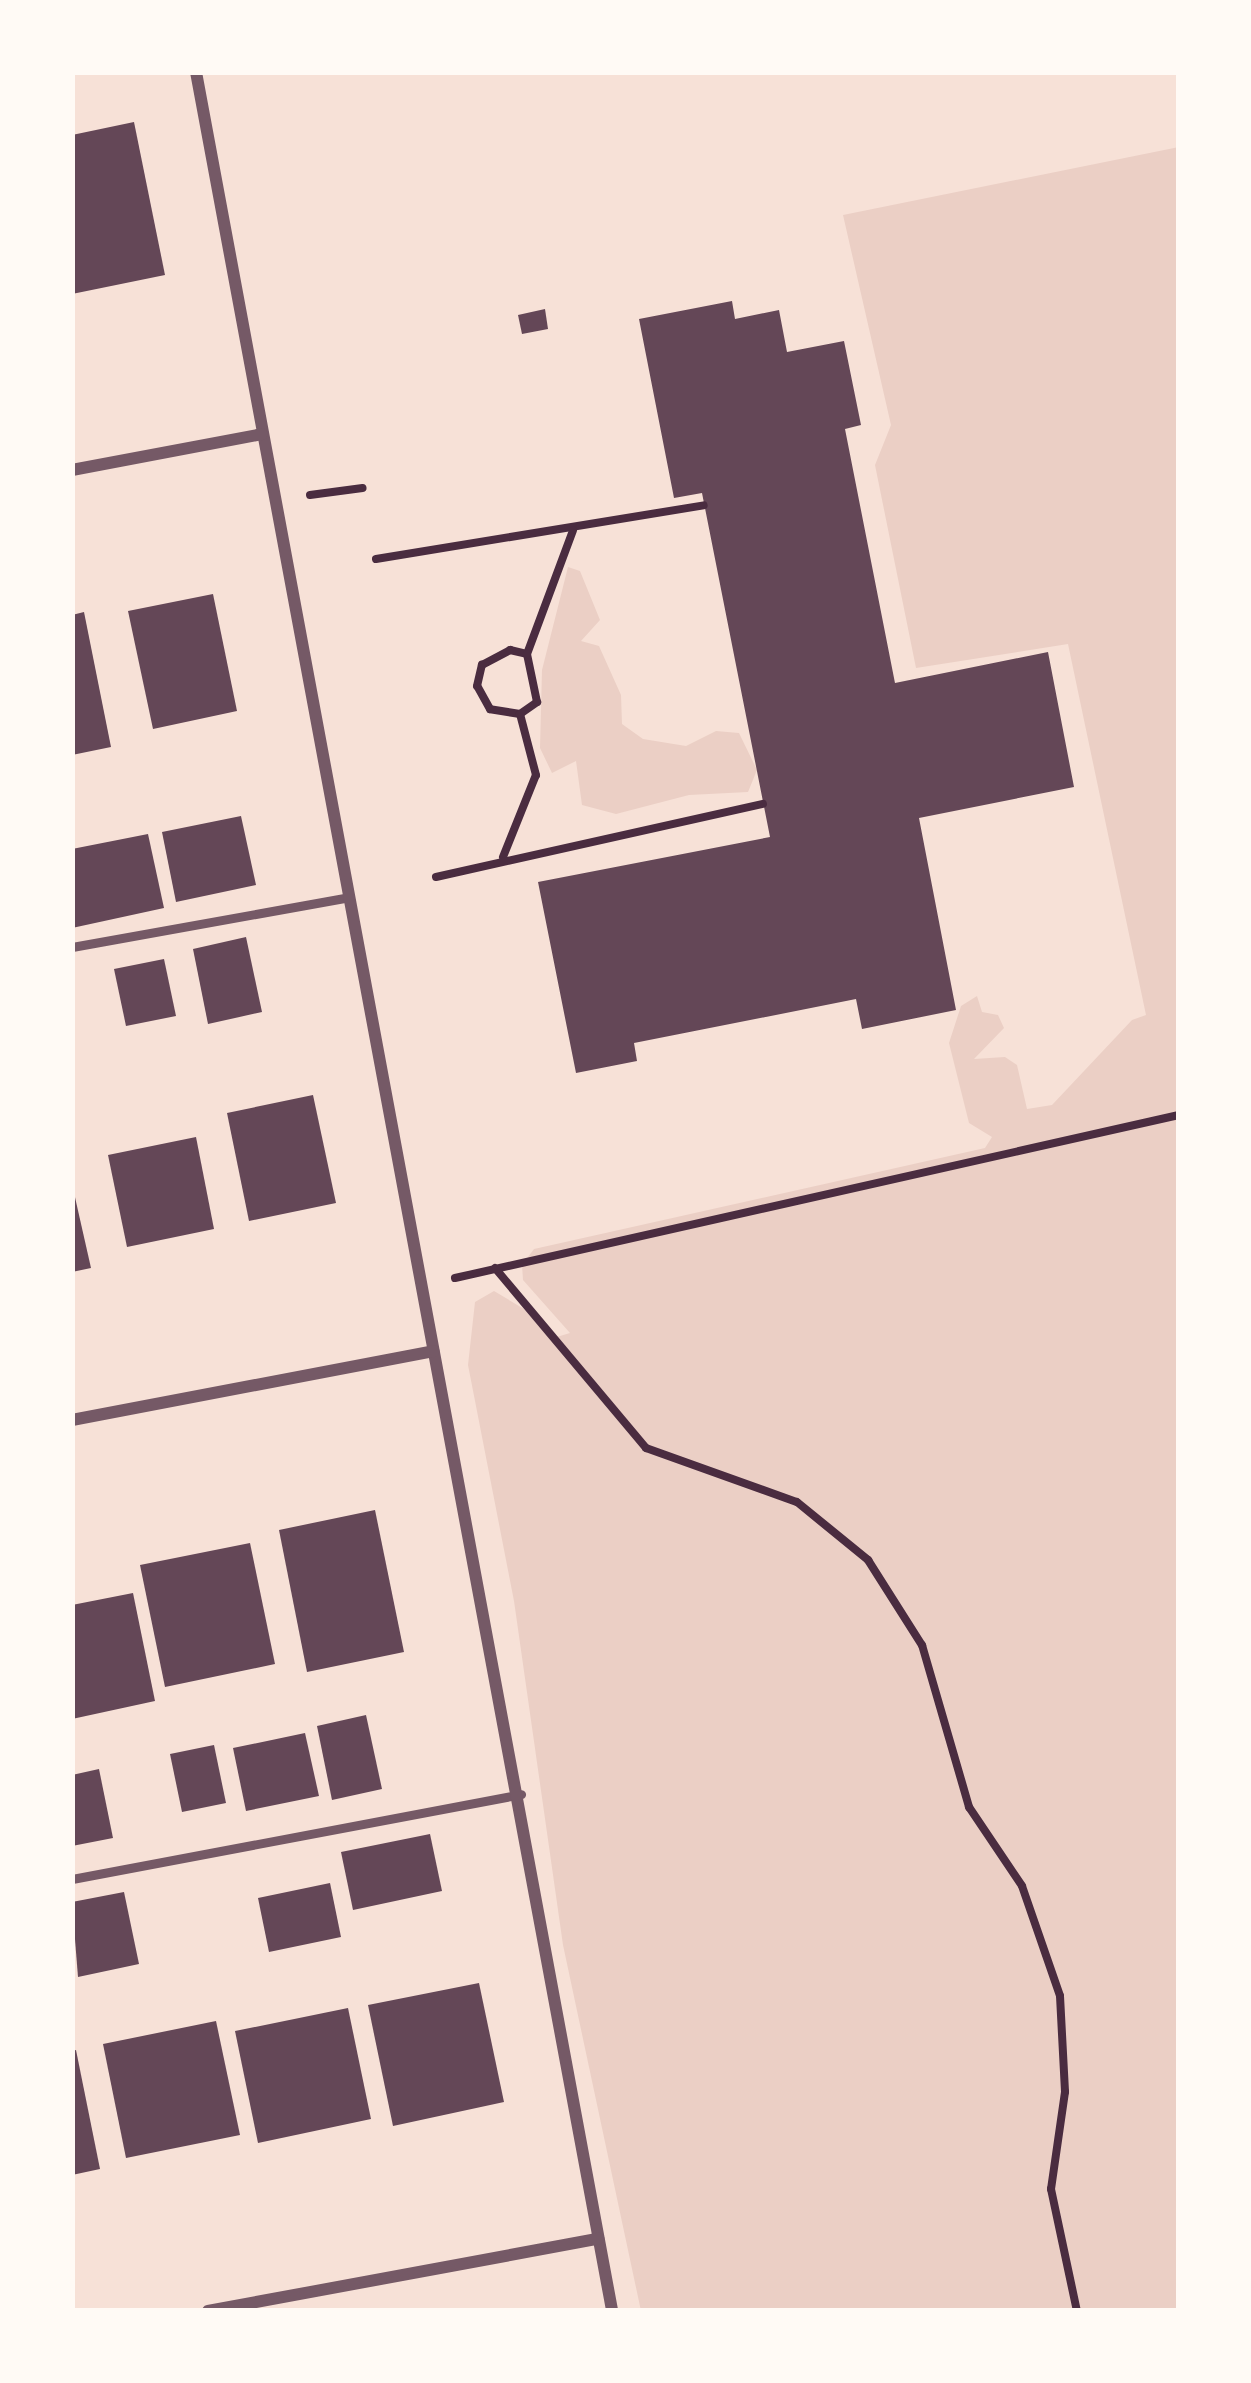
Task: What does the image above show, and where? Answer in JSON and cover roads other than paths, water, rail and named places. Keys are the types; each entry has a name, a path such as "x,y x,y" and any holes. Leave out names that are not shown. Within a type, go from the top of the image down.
{"street":[{"path":"196,72 433,1352 521,1794 612,2311"},
{"path":"72,470 262,434"},
{"path":"72,1420 433,1352"},
{"path":"208,2311 598,2239"}],"lane":[{"path":"72,947 349,897"},
{"path":"72,1879 521,1794"}]}
